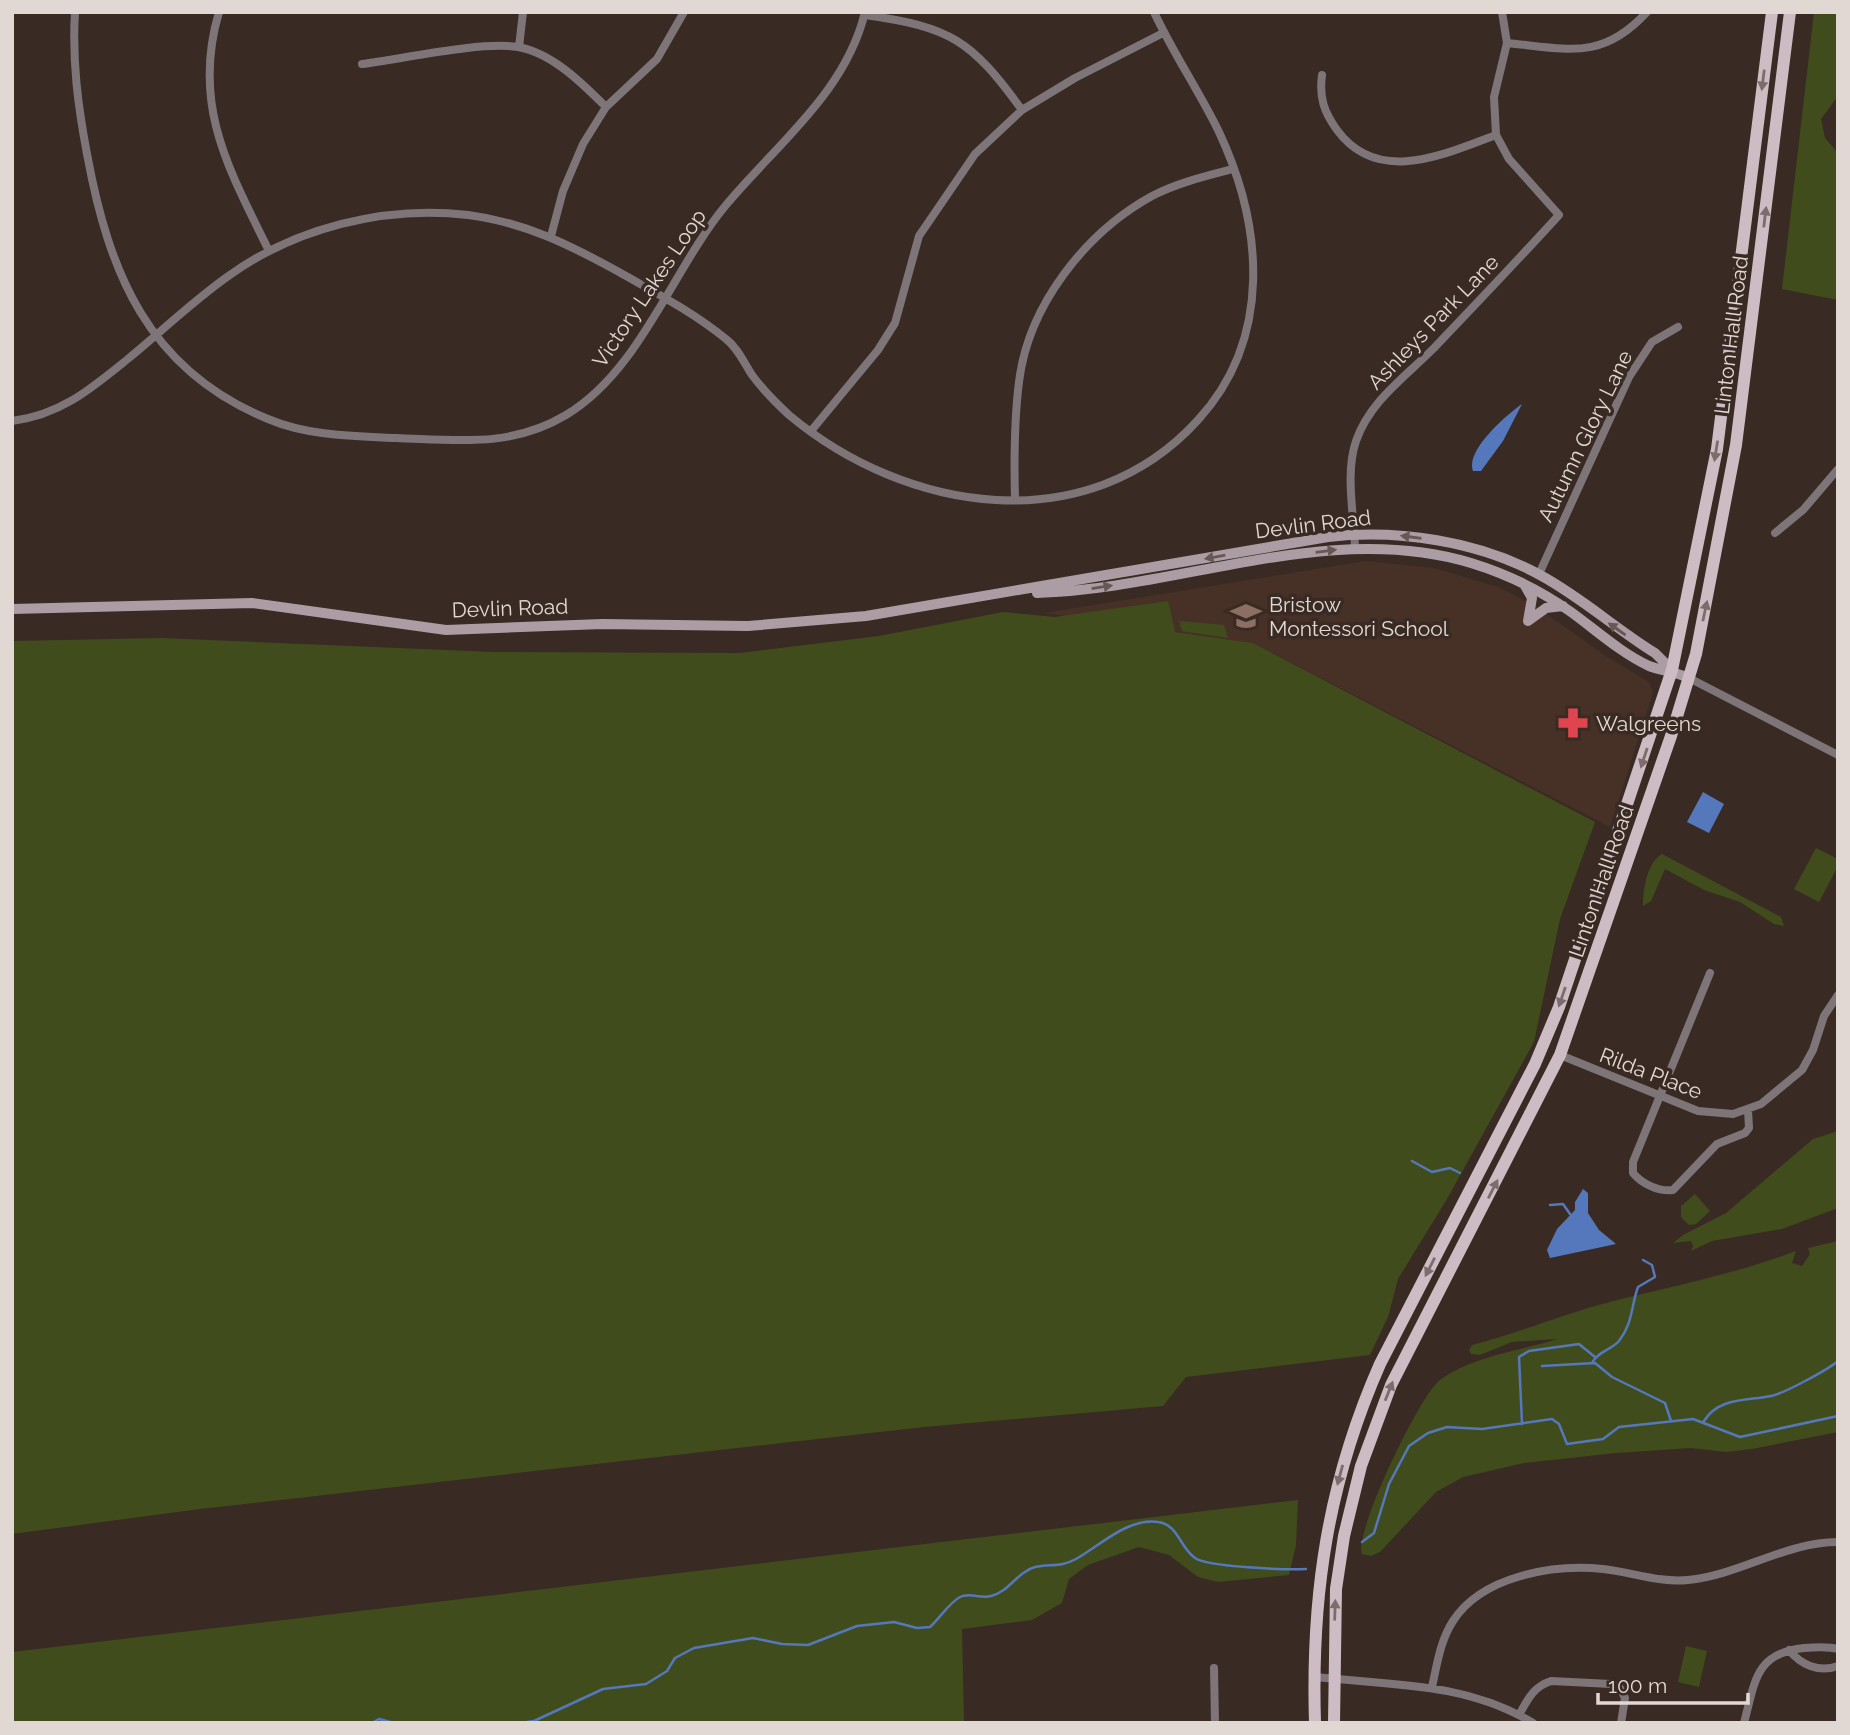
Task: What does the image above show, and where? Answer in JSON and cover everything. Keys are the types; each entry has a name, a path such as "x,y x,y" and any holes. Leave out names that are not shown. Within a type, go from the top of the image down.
{"main road":[{"name":"Linton Hall Road","path":"1315,1723 1316,1606 1325,1539 1359,1412 1380,1364 1535,1064 1559,1006 1672,670 1717,449 1772,12"},
{"name":"Linton Hall Road","path":"1334,1723 1336,1590 1344,1536 1361,1466 1391,1385 1560,1055 1689,678 1707,604 1736,445 1790,12"},
{"name":"Devlin Road","path":"12,609 252,603 285,605 389,624 446,630 602,624 710,627 819,622 1009,594 1354,534 1402,536 1466,548 1539,574 1655,653 1672,670"},
{"name":"Devlin Road","path":"1009,594 1079,591 1355,548 1390,548 1471,563 1524,584 1563,606 1651,667 1672,670 1689,678"},
{"path":"1524,584 1532,598 1528,621 1546,608 1563,606"}],"street":[{"name":"Victory Lakes Loop","path":"75,12 75,89 96,204 120,277 156,336 210,388 271,420 308,431 459,443 501,440 541,429 600,392 724,207 809,116 835,78 865,14"},
{"path":"219,12 213,33 209,71 220,143 233,181 270,251"},
{"path":"519,47 523,12"},
{"path":"551,236 563,191 583,144 606,107 657,59 684,12"},
{"path":"12,421 44,416 65,406 228,276 270,251 334,226 384,216 424,213 468,215 522,225 551,236 666,296 732,342 755,379 773,400 811,431 861,462 908,483 964,499 1044,500 1087,492 1133,473 1176,444 1208,409 1233,369 1248,324 1255,270 1249,219 1218,131 1154,12"},
{"path":"1322,75 1320,94 1326,114 1341,135 1367,156 1392,163 1446,154 1496,135 1494,97 1507,43 1502,12"},
{"path":"1507,43 1568,49 1599,46 1627,34 1647,12"},
{"path":"865,14 936,28 960,40 980,56 1022,110"},
{"path":"811,431 878,350 895,323 919,236 975,154 1022,110 1075,78 1163,33"},
{"path":"362,64 491,47 519,47 555,63 581,82 606,107"},
{"name":"Ashleys Park Lane","path":"1355,548 1353,460 1356,442 1373,410 1391,387 1432,350 1559,215 1509,159 1496,135"},
{"path":"1015,500 1014,446 1019,380 1033,330 1053,290 1078,256 1115,221 1152,196 1194,179 1233,169"},
{"name":"Autumn Glory Lane","path":"1539,574 1637,363 1652,342 1678,327"},
{"path":"1775,533 1803,510 1838,469"},
{"path":"1689,678 1838,755"},
{"path":"1710,972 1632,1168 1637,1179 1663,1191 1678,1186 1717,1144 1745,1133 1749,1128 1748,1110"},
{"name":"Rilda Place","path":"1560,1055 1660,1096 1715,1114 1748,1110 1773,1096 1802,1070 1813,1050 1824,1016 1838,995"},
{"path":"1432,1687 1439,1653 1453,1621 1474,1598 1522,1576 1583,1568 1686,1580 1714,1575 1799,1546 1838,1542"},
{"path":"1744,1723 1761,1668 1776,1654 1789,1650 1838,1649"},
{"path":"1789,1650 1796,1658 1811,1666 1822,1669 1838,1666"},
{"path":"1214,1668 1215,1723"},
{"path":"1315,1677 1432,1687 1479,1698 1520,1715 1532,1723"},
{"path":"1520,1715 1530,1695 1551,1681 1611,1684 1620,1688 1625,1698 1621,1723"}],"shaded area":[{"path":"1366,561 1434,568 1498,587 1537,607 1603,654 1649,682 1653,693 1610,827 1253,643 1044,613"}],"green space":[{"path":"1814,12 1838,12 1838,96 1821,119 1825,138 1838,153 1838,300 1782,289"},
{"path":"1168,601 1175,632 1253,643 1595,822 1560,919 1534,1042 1447,1199 1398,1279 1388,1317 1370,1355 1186,1377 1163,1406 924,1427 200,1509 12,1534 12,641 161,638 494,652 740,653 879,636 1003,612 1055,617"},
{"path":"1179,621 1224,625 1228,638 1182,631"},
{"path":"1816,848 1838,859 1838,866 1819,902 1794,889"},
{"path":"1662,854 1781,917 1784,926 1774,924 1740,902 1704,890 1665,869 1651,901 1643,906 1649,870"},
{"path":"1838,1131 1838,1208 1782,1229 1712,1241 1691,1251 1691,1241 1673,1243 1726,1213 1813,1139"},
{"path":"1695,1194 1710,1211 1696,1224 1689,1225 1681,1217 1681,1206"},
{"path":"1838,1241 1838,1432 1726,1452 1691,1448 1524,1463 1463,1477 1436,1492 1380,1552 1371,1556 1362,1554 1362,1542 1368,1521 1390,1465 1418,1410 1440,1380 1466,1365 1557,1339 1512,1342 1480,1355 1471,1354 1469,1350 1472,1345 1593,1307 1727,1273 1796,1251 1792,1263 1802,1266 1810,1254 1808,1248"},
{"path":"1298,1500 1296,1545 1289,1575 1218,1582 1198,1577 1169,1555 1139,1547 1088,1565 1069,1579 1062,1603 1032,1620 962,1629 964,1723 12,1723 12,1652"},
{"path":"1686,1646 1707,1651 1699,1687 1678,1682"}],"water":[{"path":"1522,404 1503,441 1481,471 1473,471 1475,454 1488,434"},
{"path":"1703,792 1724,804 1709,833 1687,822"},
{"path":"1583,1189 1588,1193 1588,1213 1599,1230 1616,1244 1550,1258 1547,1250 1557,1229 1575,1210 1575,1202"}],"waterway":[{"path":"1412,1161 1432,1172 1450,1168 1460,1173"},
{"path":"1550,1205 1563,1204 1570,1214"},
{"path":"1592,1363 1597,1356 1619,1341 1629,1321 1638,1287 1655,1277 1652,1265 1643,1260"},
{"path":"1522,1424 1519,1357 1529,1351 1579,1344 1595,1357"},
{"path":"1704,1421 1710,1413 1725,1404 1777,1394 1806,1381 1838,1361"},
{"path":"1542,1366 1595,1363 1612,1377 1665,1403 1671,1421"},
{"path":"1362,1542 1374,1533 1389,1484 1409,1446 1428,1433 1447,1427 1482,1429 1552,1419 1559,1424 1567,1444 1603,1439 1619,1427 1693,1419 1740,1437 1838,1416"},
{"path":"520,1723 534,1721 603,1689 646,1684 667,1671 675,1658 694,1648 753,1638 782,1644 808,1645 857,1626 894,1622 917,1628 930,1627 960,1597 987,1597 997,1594 1023,1573 1035,1567 1071,1562 1136,1524 1165,1524 1175,1532 1190,1554 1203,1561 1248,1567 1306,1569"},
{"path":"372,1723 379,1719 394,1723"}],"place":[{"name":"Bristow Montessori School","path":"1246,616"},
{"name":"Walgreens","path":"1573,723"}]}
